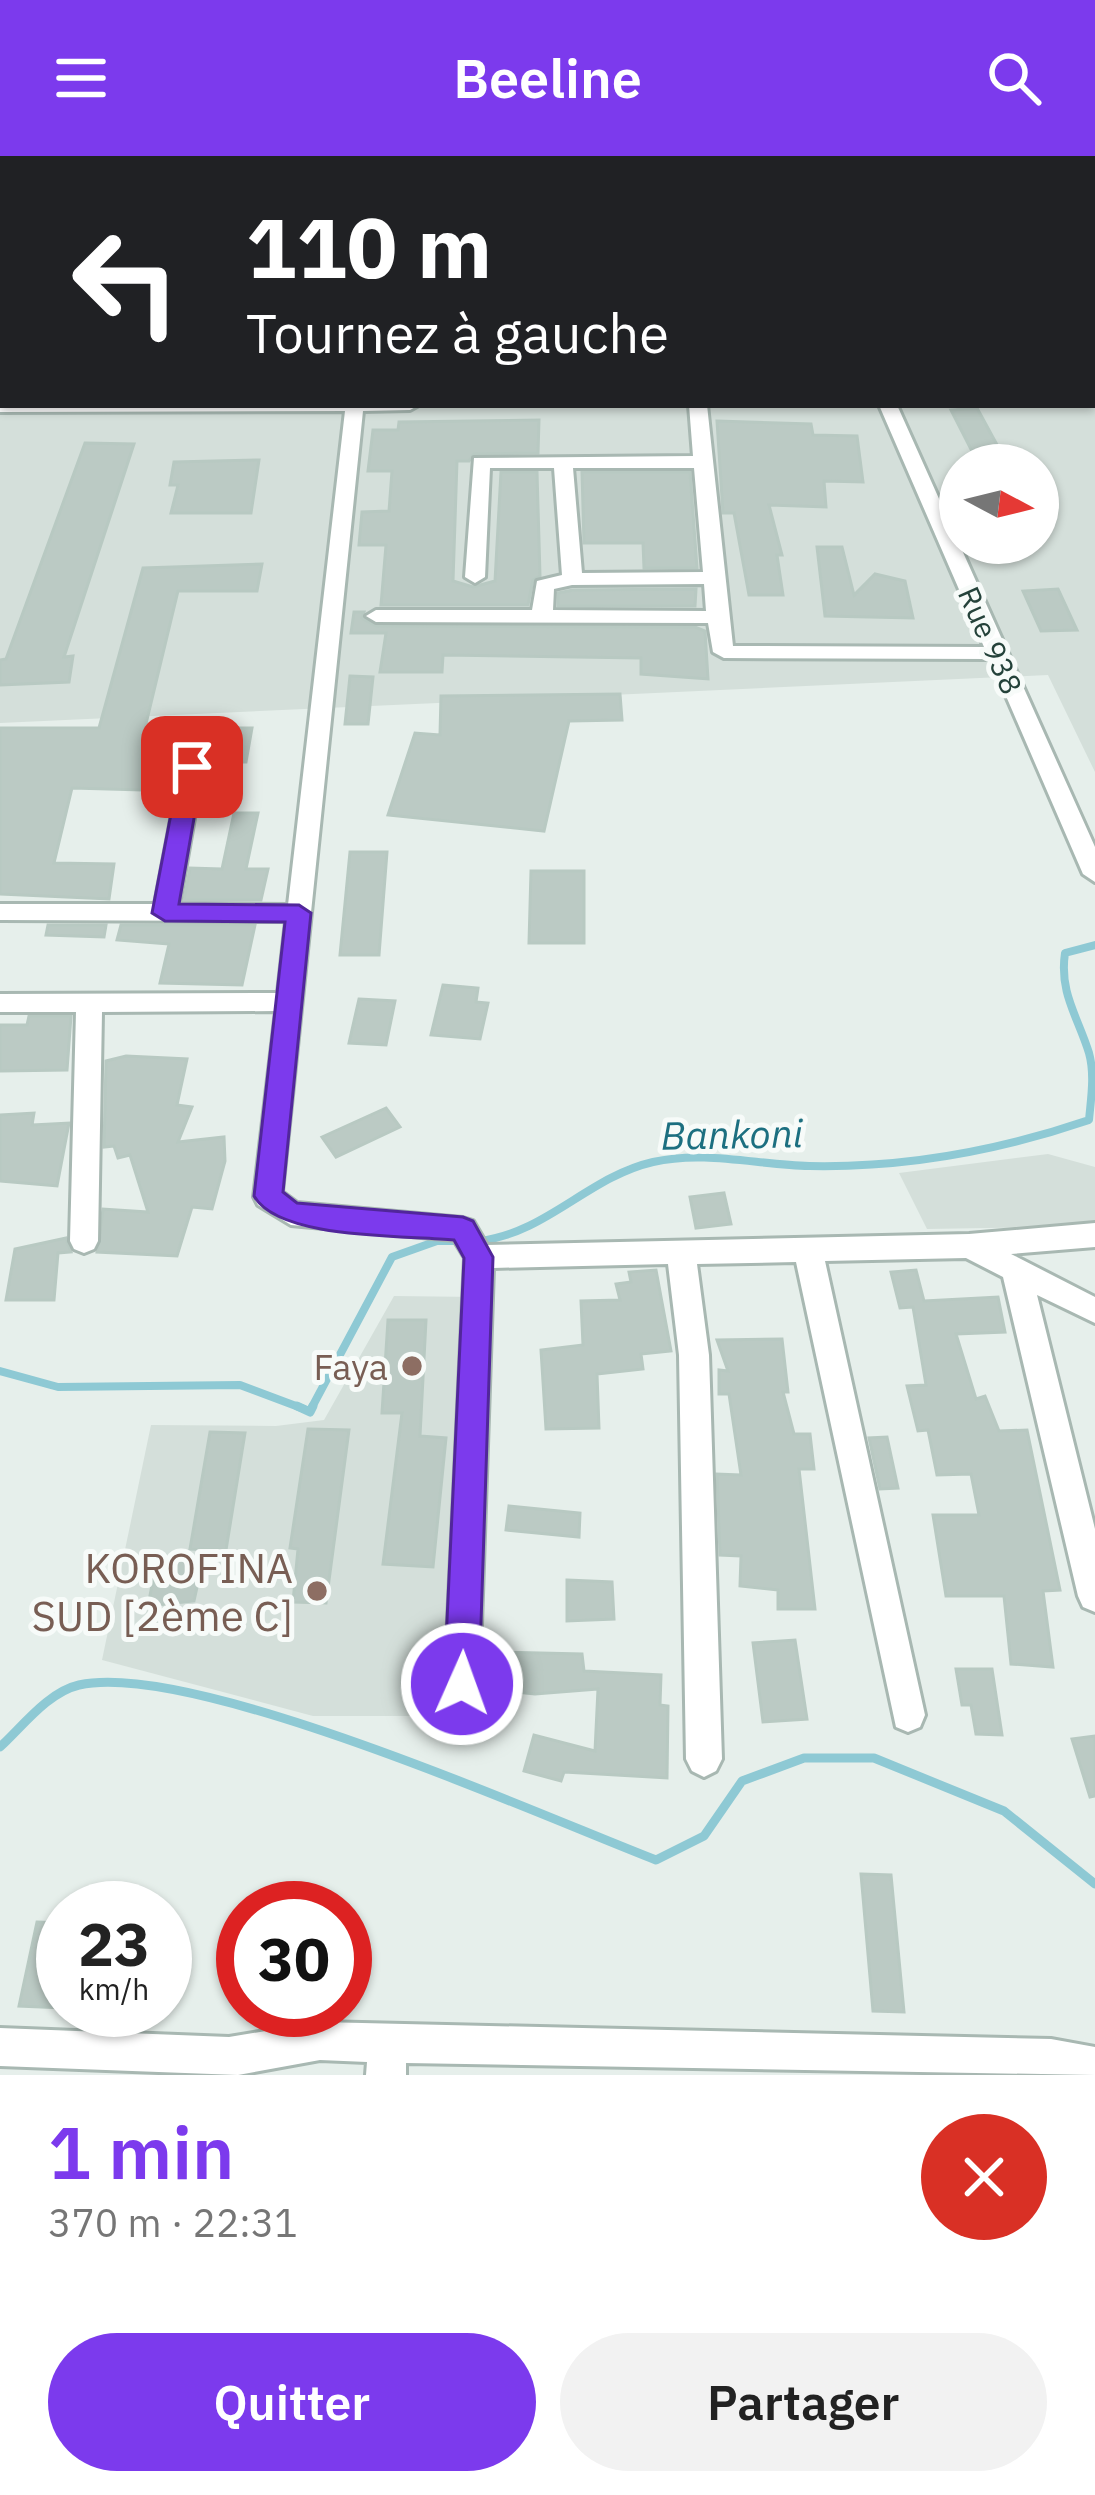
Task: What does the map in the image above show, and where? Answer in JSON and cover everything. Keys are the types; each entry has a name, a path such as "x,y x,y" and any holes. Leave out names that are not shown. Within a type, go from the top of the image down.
{"street":[{"path":"355,408 268,1196 291,1214 471,1243 808,1249 969,1246 1095,1235"},
{"path":"698,408 724,652 997,653"},
{"name":"Rue 938","path":"888,408 1089,849 1095,874"},
{"path":"475,577 482,462 704,462"},
{"path":"562,462 572,579"},
{"path":"542,616 544,585 572,579 714,578"},
{"path":"376,616 718,617"},
{"path":"165,913 192,767"},
{"path":"0,912 299,913"},
{"path":"0,1003 289,1002"},
{"path":"84,1241 88,1003"},
{"path":"462,1684 471,1243"},
{"path":"969,1246 1095,1311"},
{"path":"808,1249 908,1715"},
{"path":"681,1250 694,1355 704,1759"},
{"path":"1016,1270 1095,1596"},
{"path":"0,2047 130,2064 229,2057 320,2041 387,2059 914,2064 1052,2059 1095,2067"}],"shaded area":[{"path":"0,408 1095,408 1095,772 1048,675 0,723"},
{"path":"1048,1154 1095,1167 1095,1226 927,1229 899,1173"},
{"path":"394,1296 477,1297 451,1716 313,1716 102,1660 151,1425 276,1426 324,1420"}],"building":[{"path":"977,408 997,444 968,444 951,410"},
{"path":"539,420 538,453 474,454 469,461 457,461 453,581 473,587 495,581 501,472 537,472 540,576 533,580 528,605 381,605 386,545 359,545 362,512 389,511 392,471 368,471 373,430 398,430 399,422"},
{"path":"717,421 811,424 813,435 857,436 863,482 824,481 826,507 769,505 782,555 777,555 783,595 749,595 734,513 723,513"},
{"path":"85,443 134,444 64,657 73,656 69,682 0,685 0,660 6,659"},
{"path":"259,460 251,513 171,513 178,485 170,485 174,462"},
{"path":"582,472 690,472 697,568 644,568 643,543 584,543"},
{"path":"817,547 842,547 854,595 875,574 905,581 913,618 825,616"},
{"path":"262,564 257,591 178,591 145,728 252,728 246,762 204,762 190,756 180,762 153,762 142,790 72,788 54,863 114,864 109,899 0,894 0,728 99,728 143,568"},
{"path":"696,589 695,606 558,606 558,593 573,590"},
{"path":"1058,589 1077,630 1041,631 1023,591"},
{"path":"354,612 364,612 362,618 376,626 695,627 705,631 708,679 641,674 641,658 443,655 442,672 380,672 386,633 351,633"},
{"path":"350,676 373,677 368,724 345,724"},
{"path":"620,694 622,720 569,721 544,831 388,815 415,733 440,735 441,696"},
{"path":"234,813 258,813 246,869 268,869 261,900 184,900 190,868 222,869"},
{"path":"350,852 387,852 379,955 340,955"},
{"path":"531,871 584,871 584,943 529,943"},
{"path":"48,925 106,925 104,937 46,935"},
{"path":"121,925 255,925 242,985 160,983 169,944 117,940"},
{"path":"443,985 478,988 476,1002 488,1003 480,1039 431,1035"},
{"path":"359,999 395,1001 386,1045 349,1043"},
{"path":"29,1016 71,1016 67,1070 0,1071 0,1025 27,1025"},
{"path":"126,1056 187,1059 177,1105 192,1107 178,1142 224,1137 225,1161 212,1209 192,1207 177,1256 97,1252 103,1209 148,1212 130,1155 118,1158 114,1146 104,1147 106,1061"},
{"path":"386,1108 400,1127 336,1157 322,1137"},
{"path":"34,1113 32,1125 69,1123 57,1186 0,1181 0,1115"},
{"path":"724,1193 731,1224 696,1228 690,1197"},
{"path":"66,1238 71,1252 58,1253 54,1300 6,1300 15,1249"},
{"path":"656,1270 671,1351 641,1354 643,1369 597,1374 599,1428 546,1429 541,1350 583,1345 581,1301 620,1300 616,1284 631,1282 629,1272"},
{"path":"916,1270 924,1301 998,1297 1005,1332 956,1334 976,1399 985,1396 999,1431 1027,1430 1060,1590 1043,1591 1053,1667 1011,1664 1004,1596 946,1596 933,1515 979,1515 971,1474 937,1475 928,1430 918,1431 907,1386 926,1385 913,1307 900,1308 891,1272"},
{"path":"388,1320 426,1320 420,1436 446,1438 433,1567 383,1564 402,1413 382,1413"},
{"path":"782,1339 788,1392 783,1392 794,1434 810,1434 814,1469 799,1469 815,1609 778,1609 778,1590 740,1586 741,1556 720,1555 717,1474 741,1475 729,1394 719,1394 719,1370 728,1371 717,1340"},
{"path":"308,1429 349,1430 326,1603 293,1602 298,1549 290,1548"},
{"path":"210,1432 245,1433 226,1550 190,1549"},
{"path":"887,1437 898,1488 880,1489 869,1438"},
{"path":"509,1506 580,1513 579,1537 506,1530"},
{"path":"157,1559 203,1560 194,1601 148,1606"},
{"path":"567,1580 612,1582 614,1619 567,1621"},
{"path":"795,1640 807,1719 763,1722 753,1643"},
{"path":"502,1652 582,1654 584,1671 661,1675 660,1705 668,1706 667,1778 564,1772 561,1781 524,1771 534,1735 595,1751 598,1689 535,1694 496,1690"},
{"path":"956,1669 992,1669 1002,1735 976,1734 971,1705 962,1705"},
{"path":"1095,1736 1095,1796 1090,1797 1072,1739"},
{"path":"861,1874 891,1875 904,2012 873,2011"},
{"path":"36,1927 36,2007 19,2006"}],"waterway":[{"name":"Bankoni","path":"479,1241 526,1227 608,1180 653,1162 692,1157 809,1166 880,1164 986,1149 1089,1120 1091,1061 1067,993 1064,967 1065,953 1095,945"},
{"name":"Bankoni","path":"311,1409 392,1257 437,1241 464,1241"},
{"name":"Bankoni","path":"0,1371 58,1387 240,1385 301,1408"},
{"name":"Bankoni","path":"297,1406 301,1408"},
{"name":"Bankoni","path":"301,1408 310,1412 313,1406"},
{"path":"0,1747 46,1702 68,1689 132,1683 201,1695 366,1746 656,1860 704,1836 742,1781 804,1758 874,1758 1004,1811 1095,1884"}],"place":[{"name":"Faya","path":"412,1366"},
{"name":"KOROFINA SUD [2ème C]","path":"317,1591"}],"route":[{"path":"192,767 165,913 299,913 268,1196 291,1214 463,1229 478,1257 462,1684"}]}
